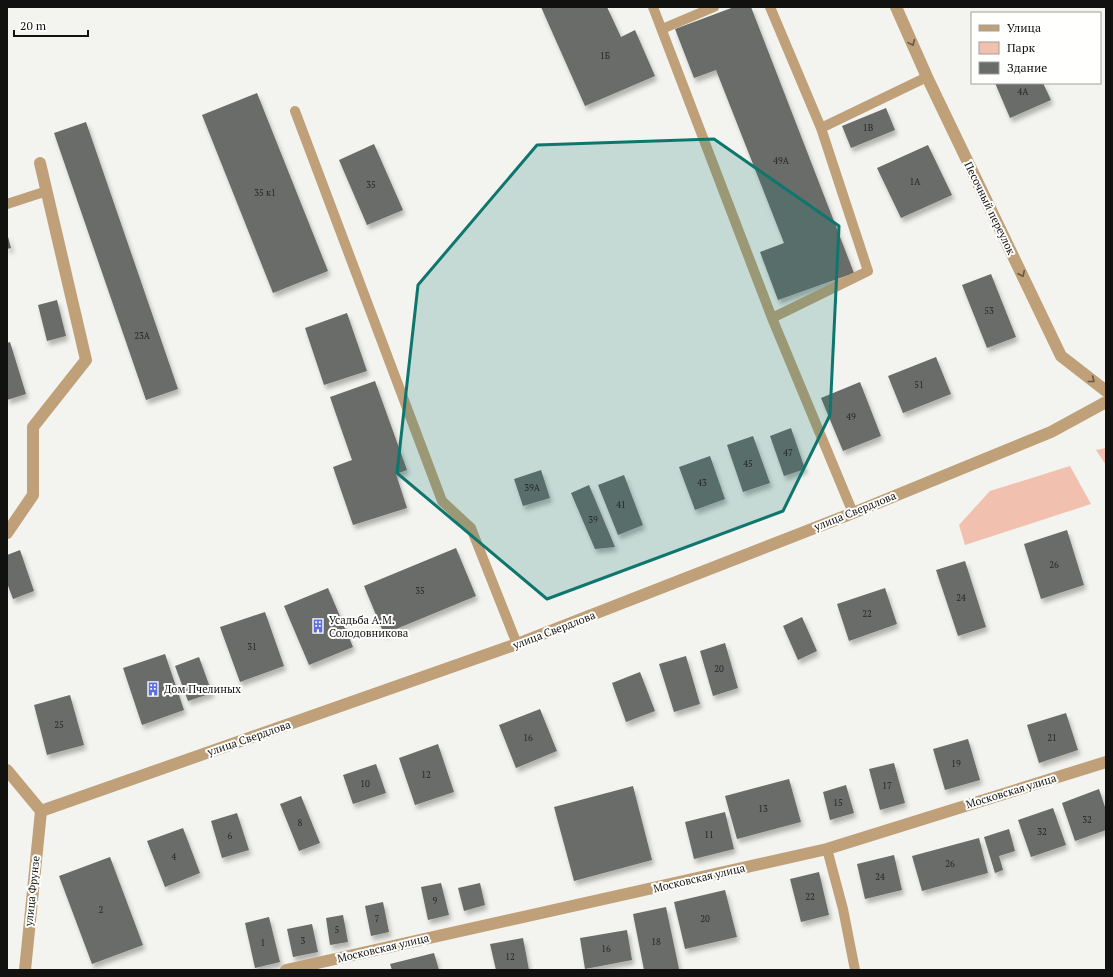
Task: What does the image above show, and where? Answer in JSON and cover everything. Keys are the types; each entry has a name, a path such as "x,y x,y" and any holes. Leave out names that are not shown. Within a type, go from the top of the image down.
{"street":[{"name":"Песочный переулок","path":"896,7 927,77 1061,356 1106,391"},
{"path":"7,533 33,495 33,427 86,360 40,163"},
{"name":"улица Свердлова","path":"41,811 517,644 853,513 1051,432 1106,402"},
{"name":"Московская улица","path":"286,970 828,849 1106,762"},
{"path":"7,770 41,811"},
{"name":"улица Фрунзе","path":"24,970 41,811"}],"lane":[{"path":"653,7 772,318 853,513"},
{"path":"662,29 714,7"},
{"path":"770,7 821,128 868,271 772,318"},
{"path":"821,128 927,77"},
{"path":"295,111 442,501 471,528 517,644"},
{"path":"7,204 47,191"},
{"path":"828,849 843,909 855,970"}],"highlighted area":[{"path":"714,139 839,226 830,415 783,511 547,599 397,473 418,285 537,145"}],"green space":[{"path":"1106,448 1106,465 1096,450"},
{"path":"1070,466 1091,504 965,545 959,525 990,491"}],"building":[{"path":"541,7 607,7 621,37 635,30 655,76 585,106"},
{"path":"734,7 751,7 854,273 778,300 760,252 784,243 716,70 694,78 675,29"},
{"path":"995,84 1043,84 1051,100 1010,118"},
{"path":"257,93 328,271 273,293 202,115"},
{"path":"886,108 895,130 851,148 842,126"},
{"path":"86,122 178,389 146,400 54,133"},
{"path":"374,144 403,210 367,225 339,160"},
{"path":"928,145 952,195 901,218 877,168"},
{"path":"7,233 11,248 7,249"},
{"path":"991,274 1016,337 987,348 962,285"},
{"path":"57,300 66,336 47,341 38,305"},
{"path":"347,313 367,371 324,385 305,328"},
{"path":"10,342 26,394 7,400 7,343"},
{"path":"936,357 951,394 903,413 888,376"},
{"path":"375,381 407,470 396,474 407,508 353,525 333,467 352,460 330,397"},
{"path":"860,382 881,436 843,451 821,398"},
{"path":"791,428 805,469 784,476 770,436"},
{"path":"753,436 770,483 743,492 727,445"},
{"path":"710,456 725,499 695,510 679,467"},
{"path":"541,470 550,498 523,506 514,479"},
{"path":"624,475 643,525 618,535 598,485"},
{"path":"589,485 615,547 595,549 571,493"},
{"path":"1067,530 1084,585 1041,599 1024,544"},
{"path":"456,548 476,596 384,634 364,586"},
{"path":"20,550 34,591 13,599 7,583 7,555"},
{"path":"965,561 986,627 958,636 936,570"},
{"name":"Усадьба А.М. Солодовникова","path":"328,588 353,647 309,665 284,606"},
{"path":"885,588 897,624 849,641 837,604"},
{"path":"265,612 284,666 240,682 220,627"},
{"path":"802,617 817,651 798,660 783,626"},
{"path":"725,643 738,688 713,696 700,651"},
{"name":"Дом Пчелиных","path":"165,654 184,710 142,725 123,668"},
{"path":"686,656 700,704 674,712 659,664"},
{"path":"199,657 212,693 188,701 175,666"},
{"path":"640,672 655,711 626,722 612,683"},
{"path":"70,695 84,745 47,755 34,705"},
{"path":"540,709 557,751 516,768 499,725"},
{"path":"1066,713 1078,750 1039,763 1027,725"},
{"path":"968,739 980,780 945,790 933,749"},
{"path":"438,744 454,792 415,805 399,758"},
{"path":"894,763 905,803 880,810 869,769"},
{"path":"376,764 386,793 353,804 343,775"},
{"path":"789,779 801,822 737,839 725,796"},
{"path":"846,785 854,813 830,820 823,792"},
{"path":"633,786 652,860 574,881 554,807"},
{"path":"1099,789 1106,810 1106,830 1075,841 1062,803"},
{"path":"301,796 320,843 299,851 280,804"},
{"path":"1053,808 1066,845 1031,857 1018,820"},
{"path":"725,812 734,849 694,859 685,822"},
{"path":"237,813 249,850 222,858 211,821"},
{"path":"183,828 200,873 165,887 147,841"},
{"path":"1009,829 1015,851 999,856 1003,870 995,873 984,837"},
{"path":"979,838 988,873 922,891 912,856"},
{"path":"894,855 902,890 865,899 857,864"},
{"path":"110,857 143,945 92,964 59,876"},
{"path":"819,872 829,915 801,922 790,879"},
{"path":"441,883 449,915 428,920 421,887"},
{"path":"480,883 485,905 464,911 458,888"},
{"path":"725,890 737,937 685,949 674,902"},
{"path":"383,902 389,932 371,936 365,906"},
{"path":"666,907 679,969 644,970 633,914"},
{"path":"343,915 348,942 330,945 326,918"},
{"path":"269,917 280,962 255,968 245,923"},
{"path":"312,924 318,952 293,957 287,929"},
{"path":"627,930 632,960 585,969 580,938"},
{"path":"523,938 529,970 496,970 490,944"},
{"path":"434,953 439,970 392,970 390,964"}],"place":[{"name":"Усадьба А.М. Солодовникова","path":"318,626"},
{"name":"Дом Пчелиных","path":"153,689"}]}
